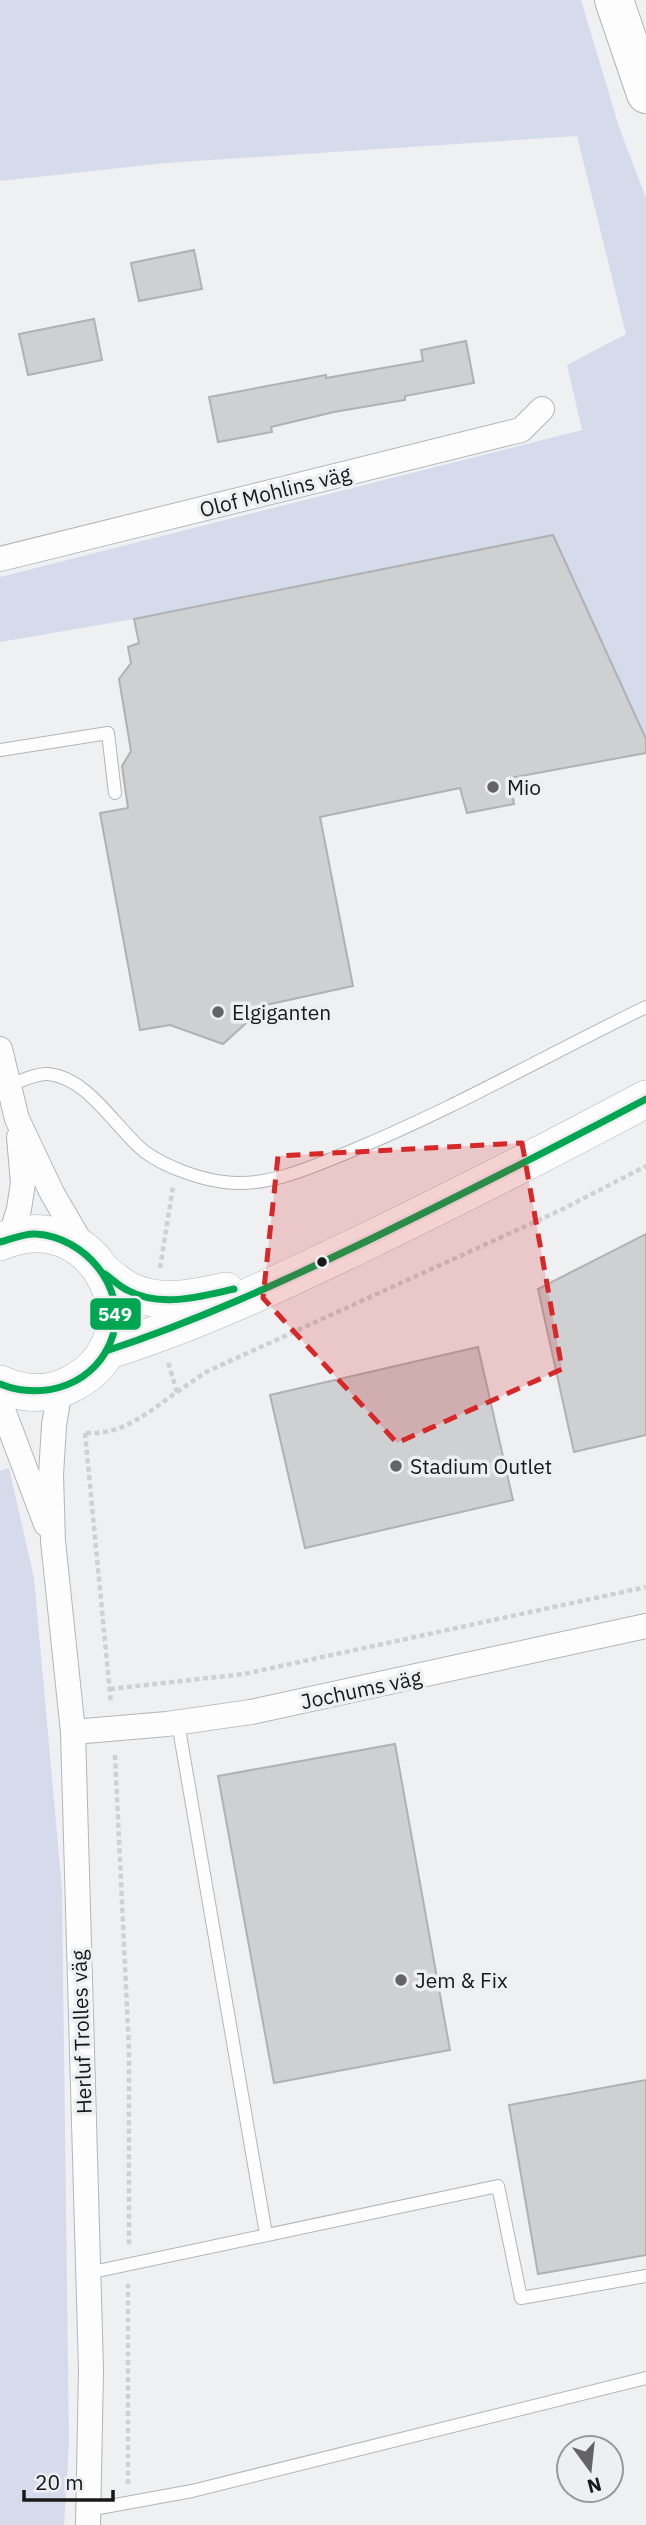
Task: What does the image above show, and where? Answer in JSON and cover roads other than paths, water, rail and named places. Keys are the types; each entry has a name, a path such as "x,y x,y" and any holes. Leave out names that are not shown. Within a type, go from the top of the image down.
{"main road":[{"path":"614,0 646,94"},
{"path":"106,1351 159,1335 309,1269 471,1191 646,1099"},
{"path":"5,1240 30,1234 50,1235 69,1241 129,1291 156,1299 197,1297 224,1292 309,1269"},
{"path":"0,1384 31,1392 60,1389 87,1374 106,1351 113,1332 113,1292 96,1263"}],"street":[{"name":"Olof Mohlins väg","path":"0,559 521,430 542,409"},
{"path":"0,1049 17,1119 52,1193 96,1263"},
{"path":"5,1240 19,1209 23,1183 17,1119"},
{"name":"Herluf Trolles väg","path":"60,1389 54,1425 51,1475 53,1541 73,1732 91,2370 88,2518"},
{"name":"Herluf Trolles väg","path":"0,1402 53,1541"},
{"name":"Jochums väg","path":"73,1732 178,1723 251,1712 646,1626"}],"lane":[{"path":"0,750 108,733 115,793"},
{"path":"7,1086 46,1074 62,1078 77,1084 146,1152 174,1168 225,1182 254,1181 312,1167 381,1139 520,1073 646,1007"},
{"path":"178,1723 266,2234"},
{"path":"88,2273 498,2186 521,2298 646,2276"},
{"path":"88,2518 128,2504 192,2491 646,2378"}],"place":[{"name":"Mio","path":"493,787"},
{"name":"Elgiganten","path":"218,1012"},
{"name":"Stadium Outlet","path":"396,1466"},
{"name":"Jem & Fix","path":"401,1980"}]}
